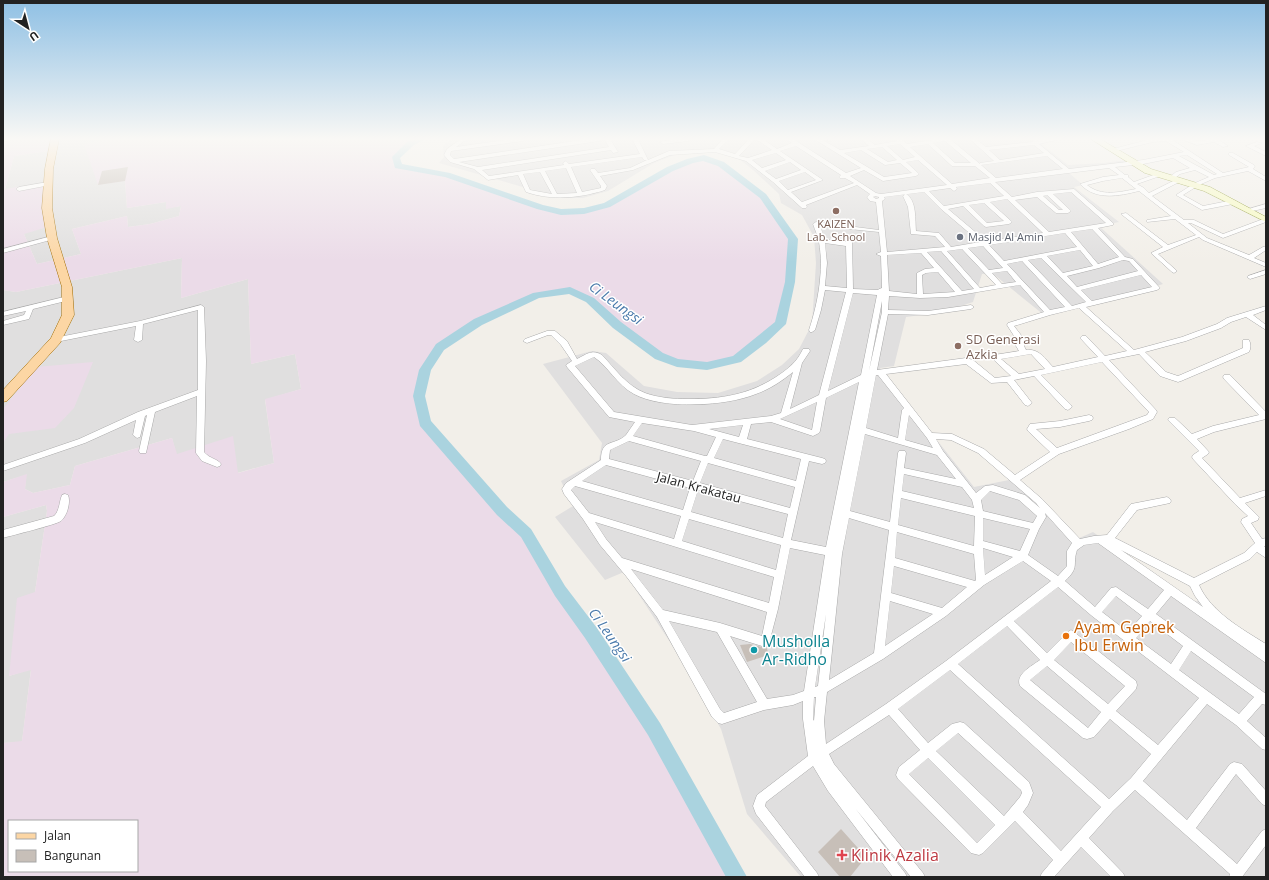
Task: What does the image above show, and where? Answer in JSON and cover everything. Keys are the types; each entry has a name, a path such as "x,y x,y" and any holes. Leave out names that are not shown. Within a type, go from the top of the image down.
{"main road":[{"path":"3,398 56,340 68,315 68,298 65,278 52,238 47,208 48,180"},
{"path":"1180,180 1196,184 1266,220"}],"street":[{"path":"523,180 528,191 543,195 555,195 580,194 600,190 604,188 599,180"},
{"path":"547,180 555,195"},
{"path":"574,180 580,194"},
{"path":"787,192 819,181 818,180"},
{"path":"849,180 854,185 877,198 906,196 927,191"},
{"path":"850,180 877,198 1002,180"},
{"path":"944,180 953,188"},
{"path":"1099,180 1083,184 1096,193 1103,195 1142,189"},
{"path":"1132,180 1200,235 1217,245 1266,265"},
{"path":"1136,183 1144,180"},
{"path":"1149,195 1174,180"},
{"path":"1206,180 1196,184 1179,196 1202,208 1233,202"},
{"path":"775,181 803,206 854,185"},
{"path":"993,181 1048,234"},
{"path":"19,189 48,184"},
{"path":"881,254 923,252 964,247 1111,224 1074,191 1068,190 943,208"},
{"path":"927,191 943,208 984,243 1049,313"},
{"path":"1037,194 1058,212 1068,211 1048,192"},
{"path":"906,196 911,207 912,232 915,234 937,234 946,249 979,290"},
{"path":"877,198 877,232 881,254"},
{"path":"841,513 861,430 885,312 877,198"},
{"path":"964,204 986,225 1009,222 986,201"},
{"path":"1248,210 1266,206"},
{"path":"1124,214 1167,247"},
{"path":"1149,221 1176,217"},
{"path":"1182,222 1192,221 1223,236 1266,220"},
{"path":"812,330 818,316 823,256 822,241 816,224 877,232"},
{"path":"1094,227 1122,258"},
{"path":"1067,231 1097,267"},
{"path":"1174,271 1154,255 1154,253 1200,235"},
{"path":"3,251 52,238"},
{"path":"771,419 814,433 850,291 849,241 822,241"},
{"path":"964,247 1000,286"},
{"path":"1003,263 1082,248"},
{"path":"1249,258 1266,248"},
{"path":"923,252 960,293"},
{"path":"1043,256 1091,304"},
{"path":"1024,353 1020,346 1020,338 1010,325 1049,313 1158,288 1131,260 1122,258 1097,267 1062,276"},
{"path":"1023,259 1070,308"},
{"path":"987,272 1008,269"},
{"path":"920,296 919,274 925,271 939,270"},
{"path":"1076,289 1143,272"},
{"path":"1250,277 1266,272"},
{"path":"945,276 948,295"},
{"path":"821,288 920,296 948,295 1021,283"},
{"path":"884,294 872,374 841,513 809,695 808,719 818,755 832,787 901,877"},
{"path":"3,314 68,298"},
{"path":"1081,306 1164,374 1178,379 1246,350 1246,342"},
{"path":"3,323 27,317 30,307"},
{"path":"56,340 140,323 202,307 200,453 205,459 217,464"},
{"path":"885,312 928,313 970,307"},
{"path":"692,428 771,419 784,415 872,374 966,361 970,362 994,381 1018,378 1136,352 1184,339 1219,326 1229,320 1266,308"},
{"path":"1247,314 1266,328"},
{"path":"138,340 140,323"},
{"path":"527,341 547,333 553,333 564,343 575,361"},
{"path":"1014,480 1056,452 1126,427 1150,417 1153,412 1084,338"},
{"path":"784,415 799,364 806,351"},
{"path":"1018,378 997,358 998,356 1031,352 1035,353 1051,370"},
{"path":"799,364 767,386 746,395 699,402 683,402 644,396 636,392 597,355 587,356 570,365 571,368 614,416 692,428 822,461"},
{"path":"872,374 930,436 940,453 976,499 979,513 979,584"},
{"path":"1036,374 1068,407"},
{"path":"1191,438 1213,429 1225,428 1266,416 1227,377"},
{"path":"1009,379 1028,403"},
{"path":"3,468 82,441 141,414 201,392"},
{"path":"143,451 152,410"},
{"path":"901,442 906,410"},
{"path":"137,435 141,414"},
{"path":"1056,452 1032,430 1031,427 1060,424 1089,418"},
{"path":"640,420 628,438 607,448 605,451 605,461 574,482 568,487 567,492 586,516 602,542 619,561 660,614 719,717 722,719 726,719 764,705 793,700 823,689 879,656 943,613 979,584 1023,556 1035,527 1042,517 1041,514 1022,497 993,488 988,488 976,499"},
{"path":"1172,420 1206,452 1196,457 1238,502 1255,516 1245,522 1261,544 1266,554"},
{"path":"742,440 748,422"},
{"path":"861,430 940,453"},
{"path":"677,544 695,486 721,435"},
{"path":"930,436 952,437 986,455 1039,502 1078,543"},
{"path":"628,438 800,485"},
{"path":"879,656 884,595 890,561 892,527 902,453"},
{"path":"660,614 720,628 762,641 766,640 806,457"},
{"name":"Jalan Krakatau","path":"605,461 794,512"},
{"path":"900,470 963,484"},
{"path":"574,482 786,543 834,553"},
{"path":"897,493 1035,527"},
{"path":"1238,502 1266,493"},
{"path":"3,534 57,519 62,513 65,496"},
{"path":"1104,539 1134,507 1167,501"},
{"path":"841,513 892,527 1023,556 1058,581 1095,613 1129,639 1240,721 1266,745"},
{"path":"586,516 780,575"},
{"path":"1104,539 1170,590 1266,658"},
{"path":"813,877 760,810 759,806 761,799 818,755 890,708 950,664 1008,621 1058,581 1070,568 1071,554 1073,548 1078,543 1104,539 1194,582"},
{"path":"1194,582 1247,556 1261,544"},
{"path":"834,553 819,721 818,755 919,877"},
{"path":"619,561 773,609"},
{"path":"890,561 979,584"},
{"path":"1194,582 1196,590 1204,602 1228,623 1266,650"},
{"path":"1129,639 1170,590"},
{"path":"1095,613 1115,591 1264,698 1240,721"},
{"path":"884,595 943,613"},
{"path":"1008,621 1047,660 1159,753"},
{"path":"720,628 764,705"},
{"path":"1071,635 1130,682 1131,687 1109,711 1090,733 1083,733 1024,682 1024,679 1047,660 1071,635"},
{"path":"1172,670 1190,644"},
{"path":"950,664 1109,807"},
{"path":"1046,877 1109,807 1135,782 1206,697"},
{"path":"890,708 927,750 1003,824"},
{"path":"960,727 1025,786 1027,794 1015,812 978,849 975,849 971,847 902,775 903,771 927,750 956,728 960,727"},
{"path":"1188,829 1234,768 1238,768 1266,800"},
{"path":"1135,782 1188,829 1236,875 1266,835"},
{"path":"1015,812 1062,860"},
{"path":"1082,838 1119,877"}],"shaded area":[{"path":"3,180 7,180 5,189 49,182 54,225 24,234 37,264 81,254 72,229 127,216 128,227 150,224 179,216 181,206 166,209 166,202 127,208 125,181 98,185 96,180 462,180 540,207 561,212 584,211 607,205 650,180 742,180 763,196 793,239 790,281 780,324 737,359 707,366 677,363 659,356 618,325 590,300 570,290 537,295 478,322 440,347 425,370 419,396 425,423 463,467 526,533 560,592 629,690 737,877 3,877 3,743 22,741 31,670 9,676 17,598 35,592 47,511 46,505 3,517 3,482 27,474 25,489 33,493 70,485 75,466 172,438 177,454 233,436 238,473 274,463 265,399 301,389 295,354 251,364 248,279 181,298 182,258 16,292 3,290"},
{"path":"8,180 124,180 127,208 166,202 167,208 181,206 179,216 150,224 128,227 127,216 72,229 81,254 37,264 24,234 48,182 5,190"},
{"path":"498,180 626,180 608,191 583,198 561,198"},
{"path":"764,180 1077,180 1083,185 1074,187 1119,222 1099,226 1163,284 1107,301 1044,315 992,273 982,274 973,302 943,312 906,317 894,366 880,368 974,487 1014,479 1077,539 1093,532 1176,590 1190,602 1198,601 1266,648 1266,877 801,877 747,814 721,729 687,668 624,572 605,580 555,517 573,506 561,481 599,460 602,443 543,364 592,351 606,353 644,386 677,392 718,393 757,381 782,365 799,349 812,324 816,263 814,237 802,215 781,203 779,194"},
{"path":"182,258 181,298 248,279 251,364 295,354 301,389 265,400 274,463 237,473 176,454 172,438 75,466 70,485 33,493 25,489 26,475 3,482 3,290 16,292"},
{"path":"93,362 74,408 55,428 9,434 3,443 3,409 36,367"},
{"path":"46,505 47,511 35,592 9,676 31,669 22,742 3,743 3,517"}],"building":[{"path":"99,180 125,180 125,181 98,185"},
{"name":"Musholla Ar-Ridho","path":"750,644 762,647 766,646 769,655 747,662 740,645"},
{"name":"Klinik Azalia","path":"841,829 866,857 850,877 840,877 818,852"}],"waterway":[{"name":"Ci Leungsi","path":"462,180 540,207 561,212 584,211 607,205 651,180"},
{"name":"Ci Leungsi","path":"737,877 654,729 591,633 560,591 526,533 502,511 425,423 419,396 425,370 440,347 478,322 537,295 570,290 590,300 617,325 659,356 677,363 707,366 737,359 780,324 790,282 793,239 763,196 742,180"}],"place":[{"name":"KAIZEN Lab. School","path":"836,211"},
{"name":"Masjid Al Amin","path":"960,237"},
{"name":"SD Generasi Azkia","path":"958,346"},
{"name":"Ayam Geprek Ibu Erwin","path":"1066,636"},
{"name":"Musholla Ar-Ridho","path":"754,650"},
{"name":"Klinik Azalia","path":"842,855"}]}
